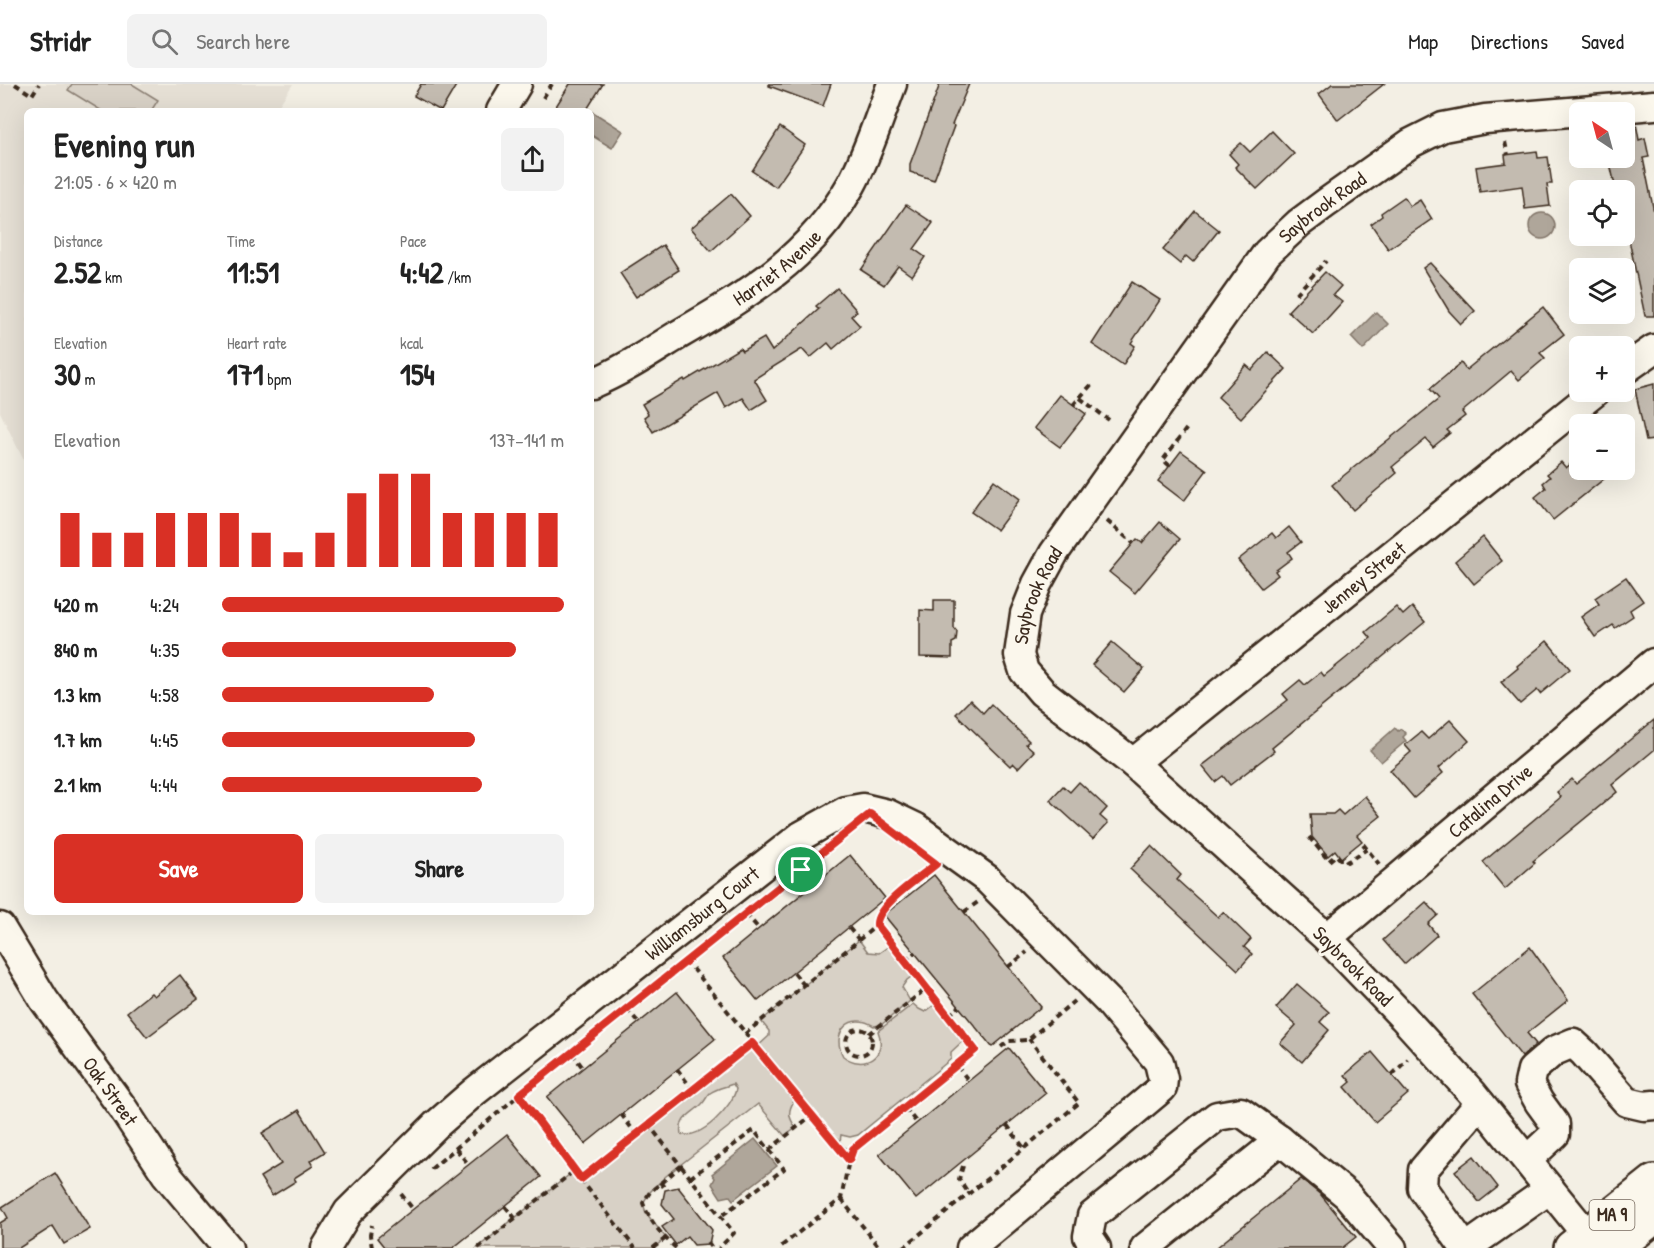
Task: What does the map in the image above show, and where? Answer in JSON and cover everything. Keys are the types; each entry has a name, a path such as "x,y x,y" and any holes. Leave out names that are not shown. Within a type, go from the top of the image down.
{"highway":[{"name":"MA 9","path":"1591,1244 1654,1182"},
{"name":"MA 9","path":"1591,1244 1654,1217"}],"street":[{"path":"503,108 517,84"},
{"name":"Harriet Avenue","path":"594,383 614,374 726,307 763,282 814,238 851,185 892,84"},
{"name":"Saybrook Road","path":"1591,1244 1550,1189 1480,1103 1403,1017 1327,938 1133,763 1042,692 1024,671 1019,655 1025,614 1037,584 1054,553 1267,253 1299,223 1411,143 1443,127 1485,119 1654,105"},
{"path":"1635,362 1654,349"},
{"name":"Jenney Street","path":"1133,763 1583,402"},
{"name":"Catalina Drive","path":"1327,938 1654,663"},
{"name":"Williamsburg Court","path":"326,1248 348,1212 436,1125 801,836 846,812 863,808 888,814 915,827 987,879 1109,1002 1159,1062 1163,1079 1161,1088 971,1248"},
{"name":"Oak Street","path":"0,927 44,1000 166,1174 228,1248"},
{"path":"1527,1160 1555,1134 1555,1124 1529,1084 1532,1070 1554,1051 1573,1043 1627,1102 1644,1106 1654,1105"},
{"path":"1480,1103 1422,1170 1422,1188 1466,1248 1550,1189"},
{"path":"1096,1248 1088,1236 1092,1216 1217,1116 1241,1112 1280,1140 1347,1196 1392,1248"},
{"path":"1144,1248 1280,1140"}],"path":[{"path":"15,84 32,94 39,84"},
{"path":"543,98 552,84"},
{"path":"1296,294 1326,261"},
{"path":"1073,405 1092,384"},
{"path":"1080,398 1109,420"},
{"path":"1170,466 1163,460 1187,428"},
{"path":"1088,506 1133,543"},
{"path":"1309,837 1329,861 1336,855 1340,860 1347,862 1367,849"},
{"path":"1363,844 1380,864"},
{"path":"794,875 809,863"},
{"path":"779,1248 841,1199 853,1149 975,1050 877,925 876,919 882,908 936,864"},
{"path":"801,870 814,885"},
{"path":"971,894 987,908"},
{"path":"964,912 979,901"},
{"path":"738,920 746,914 759,929"},
{"path":"745,1034 877,925"},
{"path":"849,928 859,940"},
{"path":"672,937 687,961 752,1043 849,1160"},
{"path":"428,1171 712,941"},
{"path":"1008,967 1030,950 1036,956"},
{"path":"905,961 915,953"},
{"path":"794,973 804,986"},
{"path":"869,1034 927,988"},
{"path":"1001,1047 1009,1041 1029,1039 1074,1001 1068,993"},
{"path":"949,1015 959,1007"},
{"path":"627,1009 639,1023"},
{"path":"862,1030 869,1034 872,1042 866,1053 858,1055 848,1049 848,1037 854,1031 862,1030"},
{"path":"903,1248 1079,1102 1029,1039"},
{"path":"581,1179 752,1043"},
{"path":"572,1053 583,1068"},
{"path":"957,1066 969,1081"},
{"path":"677,1069 693,1090"},
{"path":"502,1071 574,1171 635,1248"},
{"path":"905,1108 917,1123"},
{"path":"621,1114 636,1134"},
{"path":"769,1150 812,1115"},
{"path":"648,1125 734,1233 719,1248"},
{"path":"1007,1125 1024,1148"},
{"path":"690,1178 754,1130 784,1169 721,1216"},
{"path":"456,1149 468,1165"},
{"path":"676,1248 646,1213 643,1203 660,1182 681,1166"},
{"path":"963,1166 959,1179 969,1194"},
{"path":"478,1248 574,1171"},
{"path":"660,1182 666,1190"},
{"path":"392,1201 401,1194 413,1209"},
{"path":"841,1199 880,1248"},
{"path":"505,1206 515,1218"},
{"path":"372,1248 370,1236 375,1216"},
{"path":"653,1248 666,1238"},
{"path":"708,1242 712,1248"}],"shaded area":[{"path":"0,84 293,84 277,108 24,108 24,461 0,412"},
{"path":"72,84 132,84 158,100 153,108 97,108 68,90"},
{"path":"594,113 623,131 612,148 594,137"},
{"path":"1542,213 1551,217 1555,226 1551,235 1542,239 1533,235 1529,226 1533,217"},
{"path":"1376,312 1388,324 1363,350 1351,337"},
{"path":"1395,728 1398,731 1401,729 1406,734 1403,737 1406,741 1381,762 1370,750"},
{"path":"859,940 868,952 879,953 892,944 915,974 902,987 910,1001 881,1025 874,1026 858,1021 845,1026 839,1039 843,1056 851,1061 859,1062 872,1059 880,1048 878,1031 913,1004 925,1012 938,1002 966,1038 951,1052 951,1059 858,1135 850,1137 841,1135 840,1142 849,1149 846,1151 812,1115 756,1048 769,1036 769,1031 761,1021"},
{"path":"752,1048 794,1101 790,1108 790,1115 796,1128 785,1136 758,1104 666,1176 650,1192 643,1203 646,1213 666,1238 653,1248 477,1248 574,1171 581,1179 741,1051","holes":["733,1084 736,1089 722,1113 706,1127 689,1135 681,1134 684,1120 702,1104 710,1093"]},
{"path":"755,1139 777,1166 733,1200 730,1196 721,1198 712,1184 715,1178 712,1174"}],"building":[{"path":"421,84 457,84 443,108 436,108 414,96"},
{"path":"570,84 603,84 588,108 555,108"},
{"path":"769,84 831,84 823,106 769,86"},
{"path":"940,84 969,84 952,125 954,126 934,180 910,172 910,164"},
{"path":"1332,84 1384,84 1338,120 1319,94"},
{"path":"1635,123 1639,140 1645,138 1649,157 1643,158 1654,212 1654,316 1645,316 1635,258 1633,258 1630,246 1635,246 1635,180 1614,180 1611,168 1635,168"},
{"path":"780,127 805,145 776,187 752,171"},
{"path":"1272,131 1294,154 1257,189 1235,167 1238,164 1229,154 1241,143 1250,152"},
{"path":"1537,151 1538,158 1548,157 1552,184 1547,184 1550,206 1525,209 1522,186 1480,192 1476,167 1506,163 1505,155"},
{"path":"731,194 750,216 711,251 691,228"},
{"path":"1404,197 1410,206 1420,200 1432,219 1388,249 1371,224 1382,216 1381,213"},
{"path":"906,205 933,223 914,249 925,257 912,276 898,266 884,285 861,270"},
{"path":"1195,211 1219,230 1193,262 1186,256 1180,264 1163,250"},
{"path":"663,245 679,270 636,297 620,273"},
{"path":"1430,263 1475,311 1461,324 1449,311 1423,268"},
{"path":"1325,272 1341,286 1333,295 1342,302 1313,334 1288,311"},
{"path":"1132,282 1160,300 1131,343 1135,346 1123,365 1092,344"},
{"path":"837,288 857,311 851,316 860,326 833,349 828,343 810,358 802,349 754,379 767,400 751,410 743,398 726,408 718,393 653,432 644,417 648,414 642,404 740,348 742,351 764,338 772,351 819,309 816,306"},
{"path":"1543,307 1564,334 1540,353 1545,358 1519,380 1511,371 1462,412 1465,416 1447,430 1450,433 1433,447 1426,439 1392,467 1397,473 1353,510 1332,485 1439,399 1430,389 1461,363 1466,370"},
{"path":"1268,352 1286,369 1241,418 1218,397 1246,365 1252,370"},
{"path":"1654,384 1654,440 1646,441 1635,389"},
{"path":"1060,395 1086,414 1060,447 1034,428"},
{"path":"1181,451 1207,470 1184,501 1158,481"},
{"path":"1561,462 1566,468 1569,465 1569,480 1603,480 1553,520 1535,497 1546,488 1543,483 1550,477 1547,474"},
{"path":"994,480 1020,499 997,530 971,512"},
{"path":"1160,522 1180,539 1135,593 1109,572 1137,539 1142,543"},
{"path":"1289,527 1301,542 1288,552 1292,558 1275,571 1278,575 1261,588 1238,560 1272,533 1276,538"},
{"path":"1483,537 1502,561 1474,584 1455,561"},
{"path":"1626,577 1643,601 1630,610 1633,616 1595,637 1581,617 1599,604 1595,598"},
{"path":"934,600 954,600 954,628 957,632 956,641 952,643 952,658 920,657 920,610 934,611"},
{"path":"1396,607 1403,615 1412,607 1425,622 1272,748 1274,751 1230,785 1223,776 1215,782 1202,766 1288,700 1283,694 1300,680 1305,685 1321,672 1324,676 1371,638 1366,632"},
{"path":"1547,641 1570,669 1540,694 1537,690 1520,704 1501,682"},
{"path":"1112,642 1144,669 1124,692 1092,665"},
{"path":"970,700 983,713 991,704 1029,741 1026,744 1034,751 1018,768 1013,763 1010,766 956,714"},
{"path":"1450,720 1469,741 1439,768 1443,773 1414,798 1390,770 1411,752 1405,745 1421,732 1428,739"},
{"path":"1654,720 1654,750 1612,785 1617,792 1533,861 1535,863 1505,889 1483,862 1561,797 1557,792 1572,779 1576,784"},
{"path":"1079,782 1107,808 1100,816 1108,823 1093,839 1050,800 1063,786 1070,792"},
{"path":"1365,796 1381,816 1357,835 1362,841 1341,858 1335,850 1328,856 1312,837 1310,814 1333,814 1338,810 1343,815"},
{"path":"1151,846 1181,875 1177,880 1218,917 1223,912 1251,939 1244,947 1252,954 1238,970 1130,869"},
{"path":"850,855 885,898 758,1001 723,958"},
{"path":"934,875 1041,1007 992,1047 884,915"},
{"path":"1426,902 1438,915 1428,924 1437,935 1404,964 1383,940"},
{"path":"1530,947 1568,1000 1527,1033 1536,1044 1522,1057 1472,994"},
{"path":"180,975 198,999 147,1037 127,1012 151,993 154,996"},
{"path":"1297,984 1329,1012 1320,1022 1329,1030 1302,1062 1280,1043 1296,1025 1276,1008"},
{"path":"677,992 715,1039 585,1144 547,1097"},
{"path":"1009,1048 1046,1093 916,1199 879,1154"},
{"path":"1372,1052 1408,1094 1375,1122 1345,1087 1351,1082 1345,1075"},
{"path":"299,1110 325,1152 310,1161 313,1166 294,1178 296,1181 272,1196 260,1177 281,1164 262,1133"},
{"path":"507,1134 541,1177 453,1248 385,1248 377,1238"},
{"path":"1474,1156 1498,1187 1479,1202 1455,1171"},
{"path":"55,1173 90,1229 64,1244 53,1226 19,1248 0,1248 0,1223 8,1218 2,1207"},
{"path":"1301,1179 1321,1195 1356,1237 1342,1248 1216,1248"},
{"path":"678,1187 712,1230 709,1244 694,1245 687,1236 676,1245 662,1227 674,1219 662,1204 665,1190"}],"route":[{"path":"870,814 936,864 882,908 876,919 877,925 975,1050 853,1149 849,1160 752,1043 581,1179 519,1095 801,870 870,814"}]}
